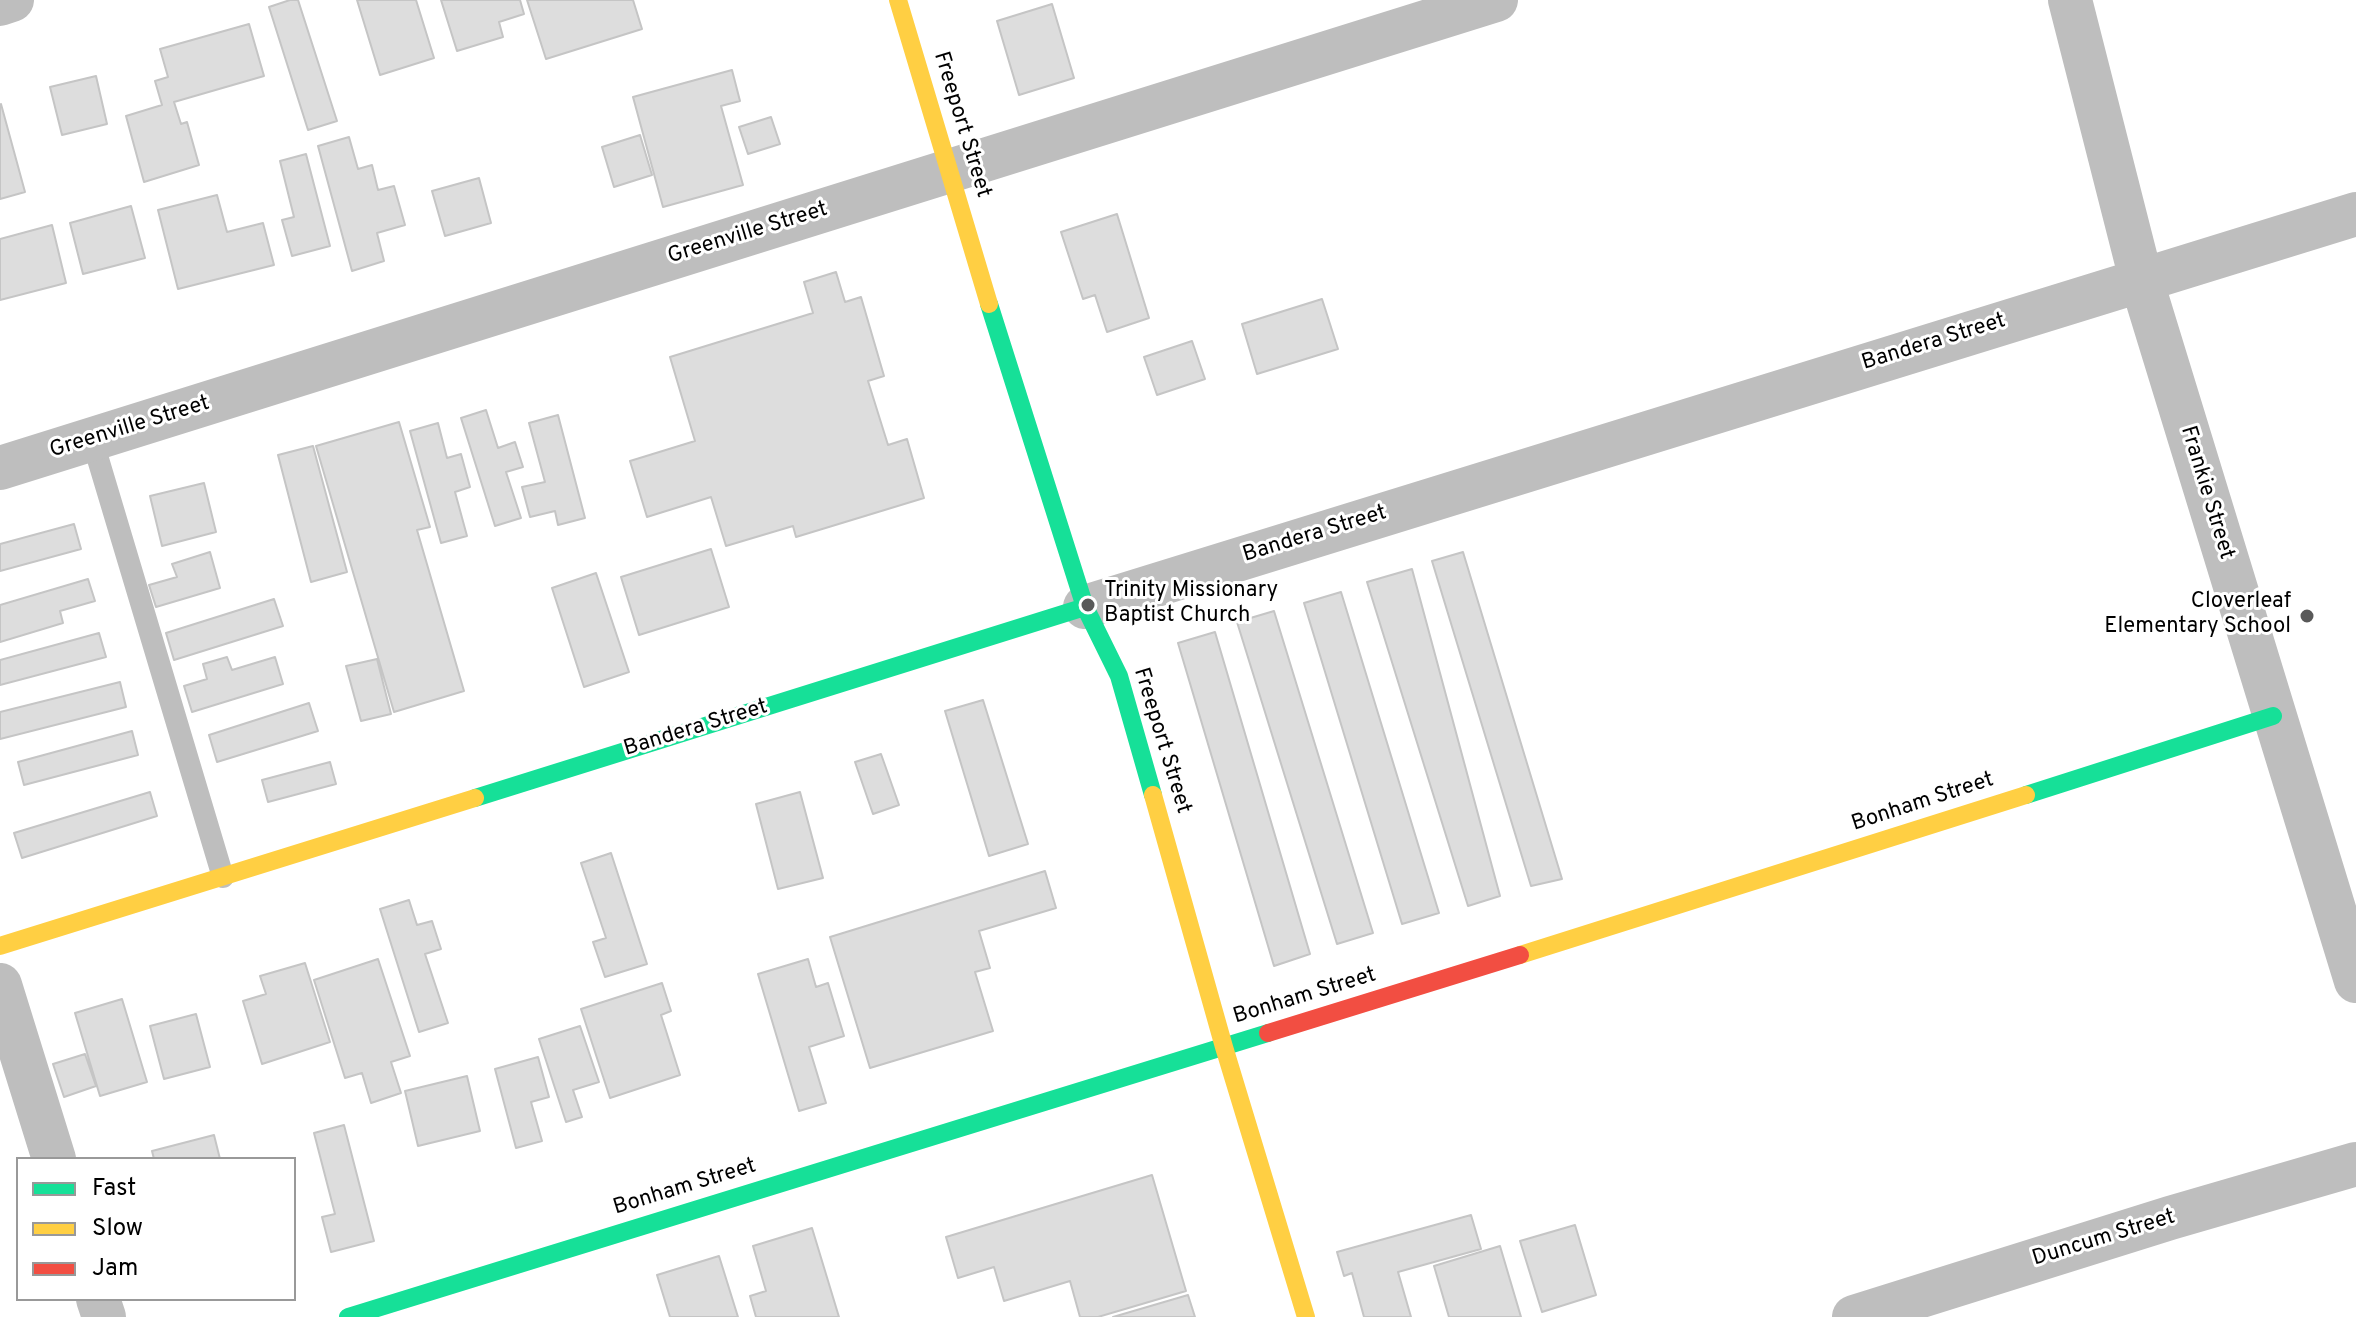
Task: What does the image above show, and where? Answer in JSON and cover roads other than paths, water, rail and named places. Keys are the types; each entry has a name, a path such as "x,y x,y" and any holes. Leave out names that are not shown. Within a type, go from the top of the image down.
{"street":[{"path":"0,4 12,0"},
{"name":"Freeport Street","path":"898,0 1012,381 1085,607 1119,676 1224,1047 1306,1317"},
{"name":"Greenville Street","path":"0,468 1496,0"},
{"name":"Frankie Street","path":"2070,0 2141,279 2356,981"},
{"name":"Bandera Street","path":"0,946 2356,214"},
{"name":"Bonham Street","path":"348,1317 1590,934 2273,716"},
{"path":"0,985 53,1157"},
{"name":"Duncum Street","path":"1854,1317 2170,1218 2356,1164"}],"lane":[{"path":"92,439 223,877"}],"place":[{"name":"Trinity Missionary Baptist Church","path":"1088,605"},
{"name":"Cloverleaf Elementary School","path":"2307,616"}]}
